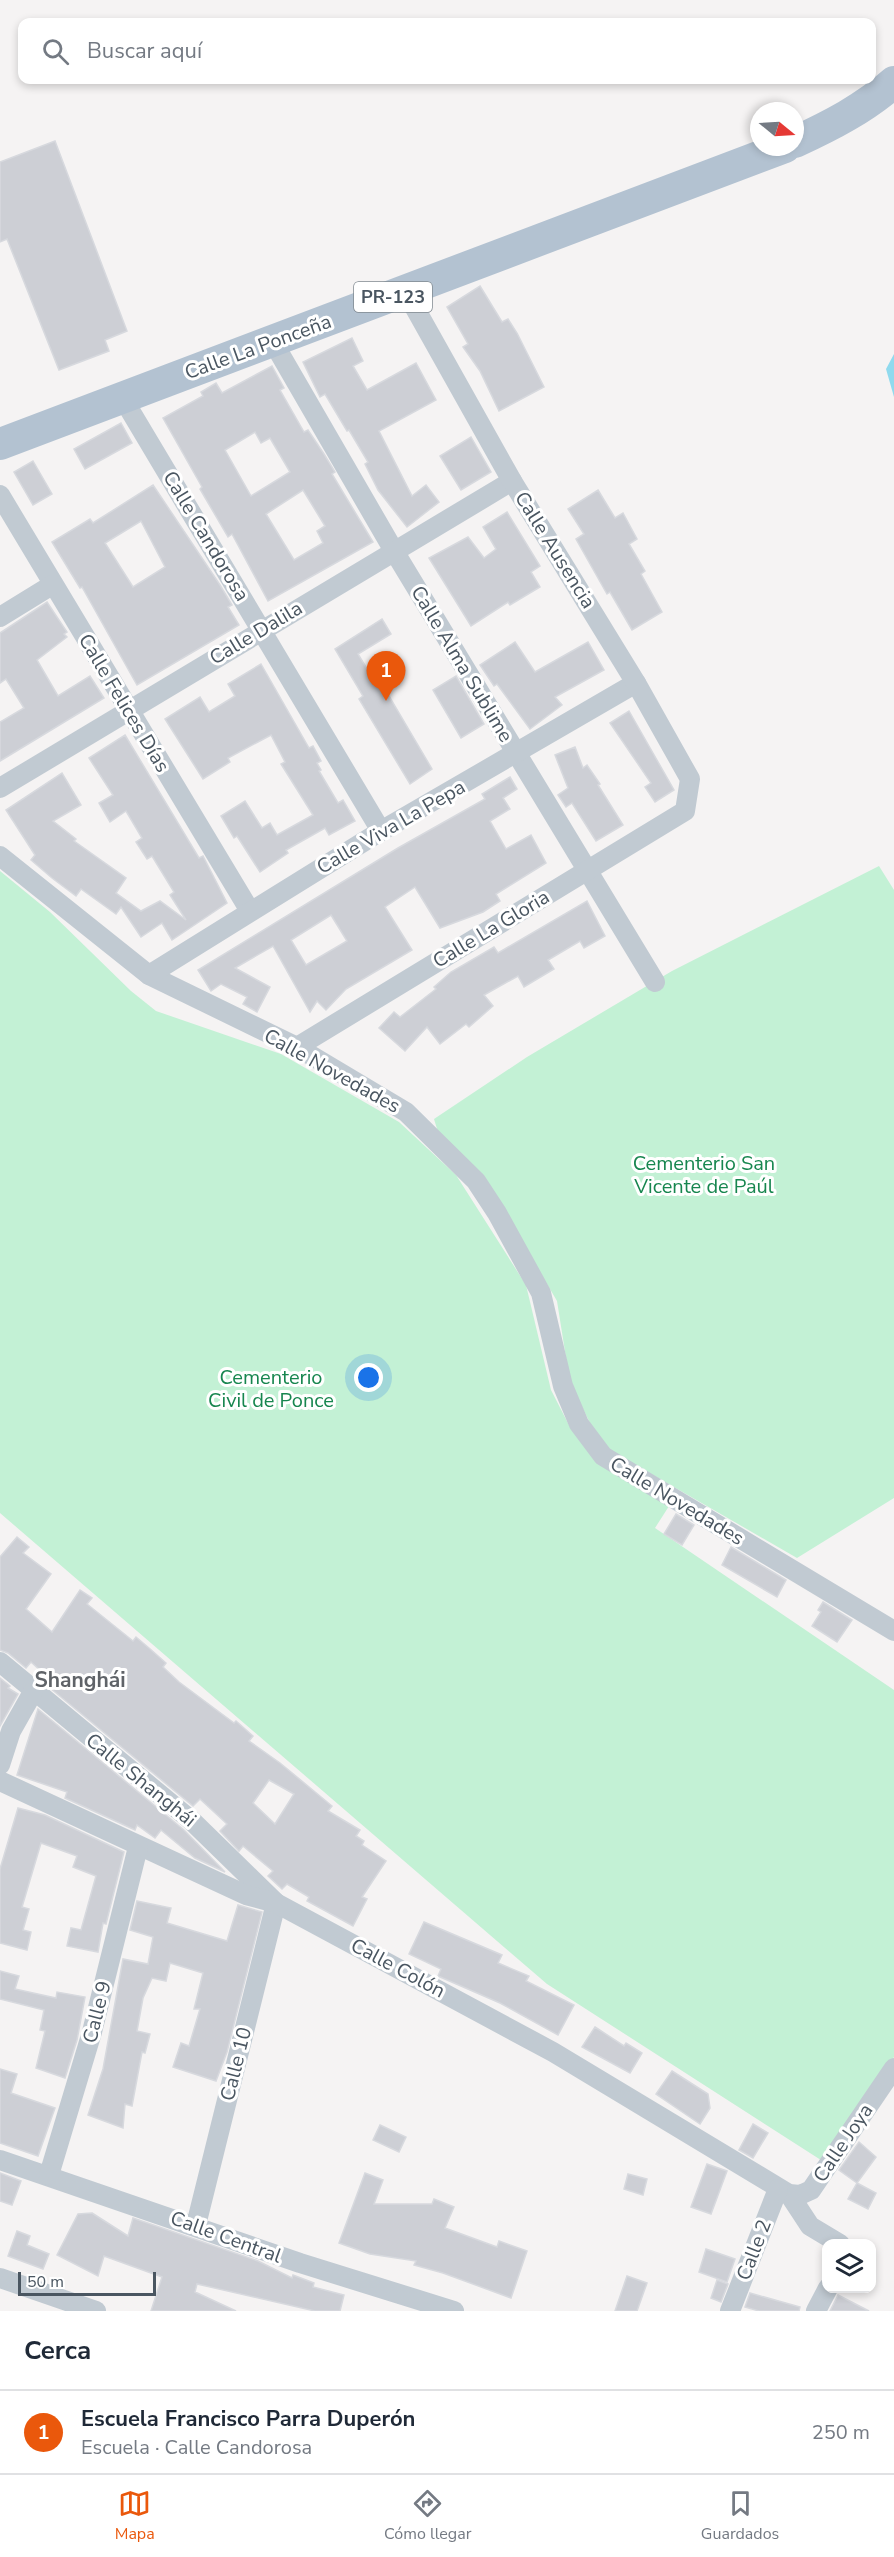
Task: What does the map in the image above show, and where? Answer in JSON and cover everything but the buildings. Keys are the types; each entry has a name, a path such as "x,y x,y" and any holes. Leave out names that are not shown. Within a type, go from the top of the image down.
{"main road":[{"path":"804,138 829,127 880,95 894,82"},
{"name":"Calle La Ponceña","path":"0,444 761,156"}],"street":[{"name":"Calle Ausencia","path":"406,292 512,481 636,683 690,778 685,811"},
{"name":"Calle Alma Sublime","path":"273,342 393,551 589,869 655,982"},
{"name":"Calle Candorosa","path":"122,397 381,831"},
{"name":"Calle Dalila","path":"0,788 128,709 512,481"},
{"name":"Calle Felices Días","path":"0,495 250,911"},
{"path":"0,617 52,585"},
{"name":"Calle Viva La Pepa","path":"149,975 381,831 636,683"},
{"name":"Calle La Gloria","path":"297,1047 685,811"},
{"name":"Calle Novedades","path":"0,856 149,975 297,1047 406,1112 476,1181 503,1222 541,1293 563,1386 579,1424 603,1456 894,1631"},
{"name":"Calle Shanghái","path":"0,1662 33,1692 192,1821 276,1904"},
{"path":"0,1766 11,1731 33,1692"},
{"name":"Calle Colón","path":"0,1781 138,1847 246,1895 276,1904 553,2052 662,2115 784,2191"},
{"name":"Calle 9","path":"49,2175 92,2032 138,1847"},
{"name":"Calle 10","path":"196,2225 276,1904"},
{"name":"Calle Joya","path":"784,2191 800,2195 811,2190 894,2068"},
{"name":"Calle Central","path":"0,2160 196,2225 300,2263 454,2311"},
{"path":"784,2191 810,2226 832,2239"},
{"name":"Calle 2","path":"730,2311 784,2191"},
{"path":"0,2278 96,2311"},
{"path":"816,2311 826,2293"}],"green space":[{"name":"Cementerio San Vicente de Paúl","path":"879,866 894,890 894,1498 797,1558 601,1445 570,1383 557,1301 484,1176 438,1132 434,1119 527,1057 672,971"},
{"name":"Cementerio Civil de Ponce","path":"0,871 50,912 131,991 156,1011 281,1054 399,1122 456,1175 526,1285 551,1390 571,1429 671,1503 655,1528 894,1690 894,2057 824,2162 547,1984 0,1513"}],"water":[{"path":"894,354 894,397 886,369"}],"place":[{"name":"Escuela Francisco Parra Duperón","path":"386,701"}],"district":[{"name":"Shanghái","path":"80,1680"}]}
